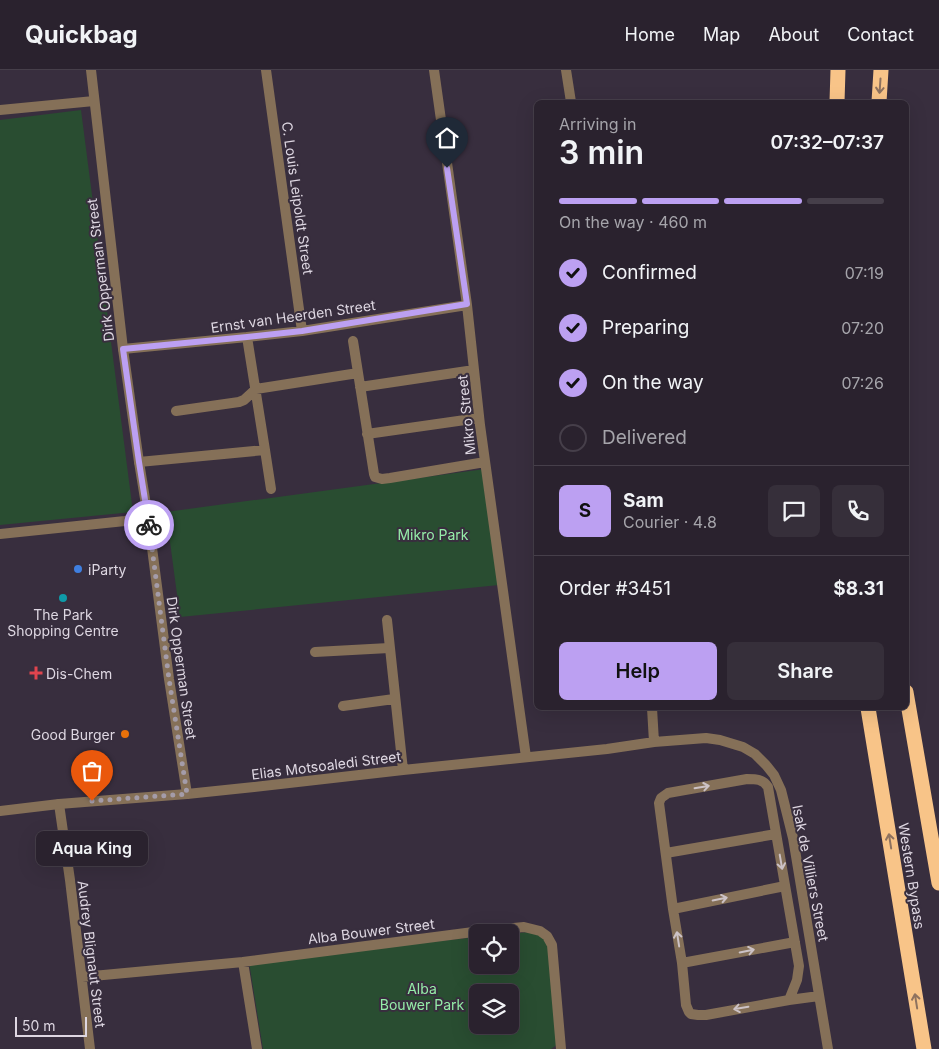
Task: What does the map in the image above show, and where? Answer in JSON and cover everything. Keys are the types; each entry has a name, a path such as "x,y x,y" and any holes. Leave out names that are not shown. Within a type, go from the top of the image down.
{"highway":[{"path":"837,100 838,70"},
{"path":"879,100 881,70"},
{"name":"Western Bypass","path":"909,709 939,883"},
{"name":"Western Bypass","path":"868,710 924,1049"}],"street":[{"name":"Dirk Opperman Street","path":"91,70 123,349 187,794"},
{"name":"C. Louis Leipoldt Street","path":"266,70 302,331"},
{"name":"Mikro Street","path":"434,70 467,304 479,418 526,757"},
{"path":"566,70 571,100"},
{"path":"0,110 94,101"},
{"name":"Ernst van Heerden Street","path":"123,349 302,331 467,304"},
{"path":"247,337 272,489"},
{"path":"353,341 374,474 377,478 390,478 485,462"},
{"path":"360,387 474,370"},
{"path":"176,412 239,402 256,389 358,373"},
{"path":"367,434 479,418"},
{"path":"139,462 265,450"},
{"path":"0,534 148,517"},
{"path":"387,620 403,770"},
{"path":"315,652 389,648"},
{"path":"343,706 394,699"},
{"path":"652,710 654,742"},
{"name":"Isak de Villiers Street","path":"654,742 706,738 732,743 754,754 774,775 781,790 793,838 828,1049"},
{"name":"Elias Motsoaledi Street","path":"0,810 254,788 654,742"},
{"path":"789,1000 799,974 798,960 768,787 763,781 748,779 668,793 661,798 660,803 686,1005 689,1012 691,1014 706,1015 818,996"},
{"name":"Audrey Blignaut Street","path":"59,804 90,1049"},
{"path":"666,854 776,834"},
{"path":"673,909 785,886"},
{"name":"Alba Bouwer Street","path":"82,976 243,962 481,931 524,927 533,928 547,936 552,945 561,1049"},
{"path":"682,963 795,942"},
{"path":"243,962 257,1049"}],"green space":[{"path":"81,110 133,512 0,525 0,120"},
{"name":"Mikro Park","path":"485,469 499,585 180,617 166,512"},
{"name":"Alba Bouwer Park","path":"529,932 542,936 549,943 561,1042 551,1049 263,1049 249,962 469,938 469,974 519,974 519,933"}],"way so far":[{"path":"92,801 187,794 169,679 149,525"}],"place":[{"name":"iParty","path":"78,569"},
{"name":"The Park Shopping Centre","path":"63,598"},
{"name":"Dis-Chem","path":"36,673"},
{"name":"Good Burger","path":"125,734"},
{"name":"Aqua King","path":"92,801"}],"route":[{"path":"149,525 123,349 302,331 467,304 447,168"}]}
